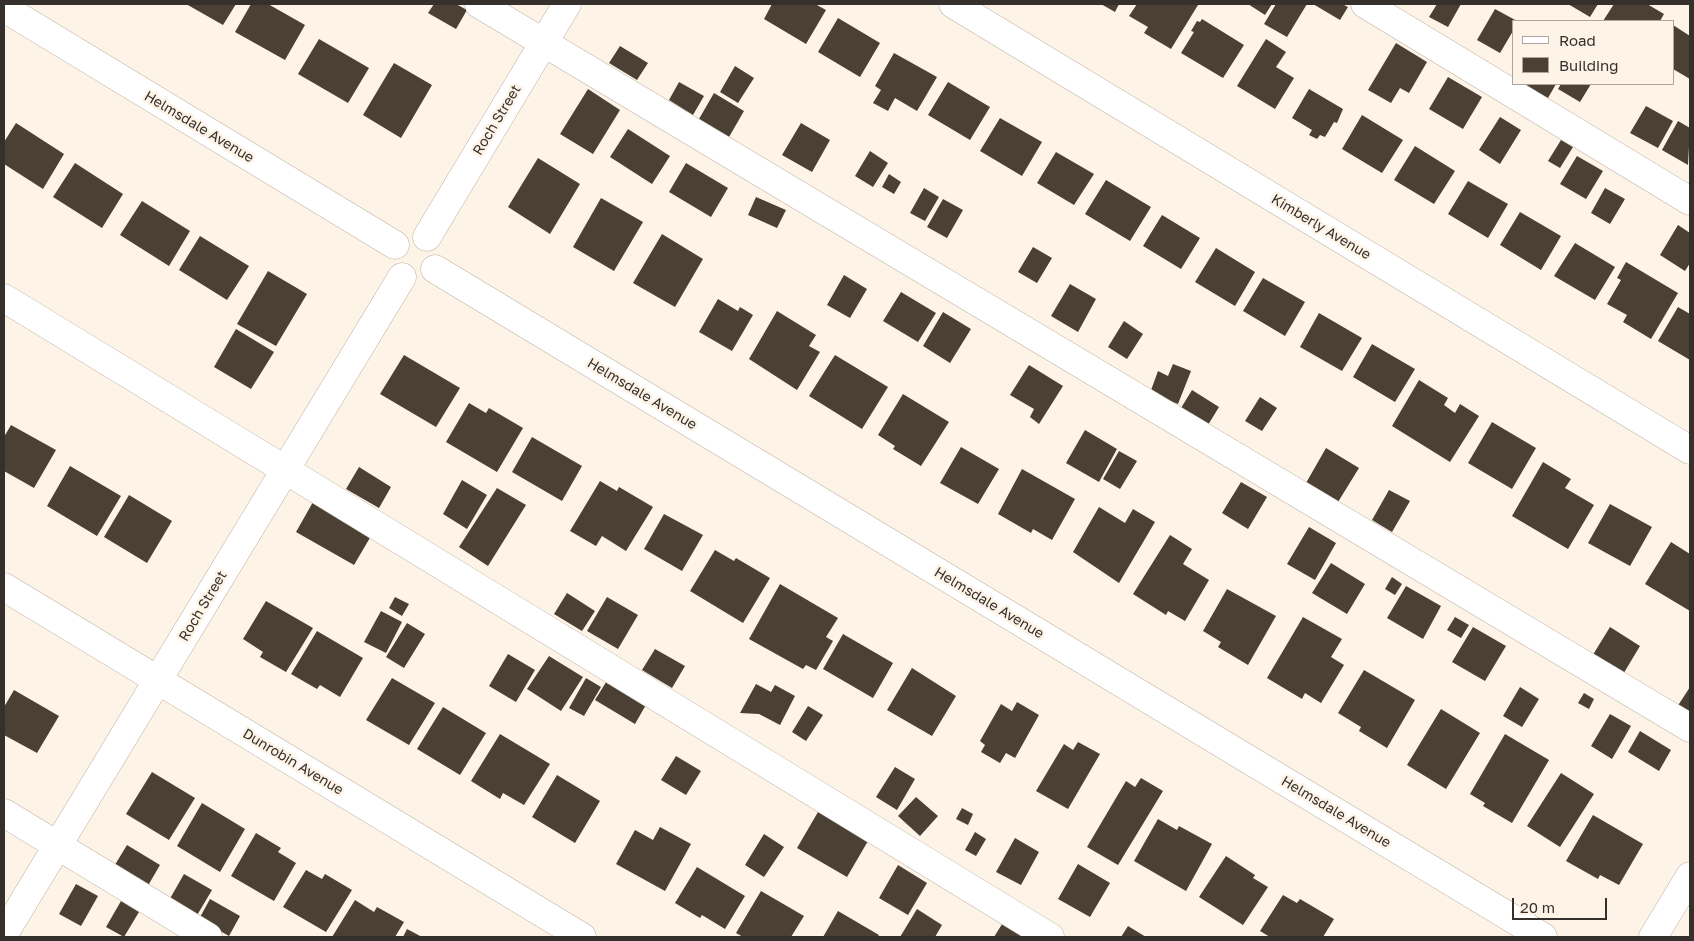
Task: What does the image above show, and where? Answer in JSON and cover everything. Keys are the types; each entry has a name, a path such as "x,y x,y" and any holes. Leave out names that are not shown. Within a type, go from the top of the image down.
{"street":[{"path":"479,4 1690,728"},
{"name":"Roch Street","path":"427,237 568,4"},
{"name":"Kimberly Avenue","path":"953,4 1690,450"},
{"path":"1365,4 1690,201"},
{"name":"Helmsdale Avenue","path":"4,8 394,245"},
{"path":"417,234 427,237 434,244 438,254 435,269 423,279 412,280 402,277 392,265 391,255 394,245 406,235 417,234"},
{"name":"Helmsdale Avenue","path":"435,269 1543,937"},
{"name":"Roch Street","path":"4,934 402,277"},
{"path":"4,298 1050,937"},
{"name":"Dunrobin Avenue","path":"4,587 582,937"},
{"path":"4,813 208,937"},
{"path":"1653,937 1690,876"}],"building":[{"path":"186,4 236,4 223,25"},
{"path":"251,4 268,4 305,25 285,60 235,32"},
{"path":"434,4 456,4 467,10 456,29 428,13"},
{"path":"772,4 815,4 826,10 806,44 764,19"},
{"path":"1101,4 1119,4 1115,12"},
{"path":"1137,4 1198,5 1171,49 1144,33 1148,27 1129,16"},
{"path":"1248,4 1272,4 1265,15"},
{"path":"1276,4 1307,4 1287,37 1264,24"},
{"path":"1313,4 1342,4 1348,7 1340,20"},
{"path":"1437,4 1461,4 1448,27 1429,17"},
{"path":"1568,4 1598,4 1590,17"},
{"path":"1614,4 1647,4 1664,14 1661,20 1604,20"},
{"path":"1495,9 1515,20 1512,20 1512,33 1500,53 1477,40"},
{"path":"838,18 880,43 860,77 818,52"},
{"path":"1202,19 1244,45 1223,78 1181,53 1194,32 1191,31 1197,21 1200,22"},
{"path":"1674,26 1690,36 1690,79 1674,70"},
{"path":"319,39 369,68 348,103 298,74"},
{"path":"1266,39 1286,52 1276,67 1294,78 1275,109 1237,86"},
{"path":"1396,43 1427,62 1409,93 1400,88 1391,103 1368,90"},
{"path":"620,46 648,63 637,80 609,63"},
{"path":"894,53 937,77 917,111 895,98 888,111 873,103 881,90 875,86"},
{"path":"394,63 432,85 401,138 363,115"},
{"path":"735,66 754,78 738,103 720,92"},
{"path":"1448,77 1482,97 1463,129 1429,109"},
{"path":"679,82 704,96 693,115 669,100"},
{"path":"948,82 990,107 970,140 928,115"},
{"path":"1524,85 1555,85 1548,98"},
{"path":"1560,85 1590,85 1580,102 1558,89"},
{"path":"588,89 620,110 593,154 560,134"},
{"path":"1309,89 1343,109 1337,123 1334,122 1325,137 1320,135 1317,139 1309,135 1312,130 1292,118"},
{"path":"714,93 744,111 729,137 699,119"},
{"path":"1646,106 1673,121 1658,148 1630,133"},
{"path":"1362,115 1403,140 1382,173 1342,149"},
{"path":"1500,117 1521,130 1500,164 1479,150"},
{"path":"1000,118 1042,142 1022,176 980,151"},
{"path":"1678,121 1690,128 1688,165 1662,150"},
{"path":"16,123 64,154 43,189 4,164 4,142"},
{"path":"801,123 830,140 812,172 782,155"},
{"path":"628,129 670,156 652,184 610,157"},
{"path":"1561,140 1573,147 1560,168 1548,161"},
{"path":"1415,146 1455,171 1434,204 1394,180"},
{"path":"870,151 888,163 873,187 855,176"},
{"path":"1056,152 1094,174 1074,205 1037,183"},
{"path":"1577,156 1603,171 1586,199 1560,184"},
{"path":"538,158 580,184 550,234 508,207"},
{"path":"75,163 123,194 102,228 53,197"},
{"path":"686,163 728,188 711,217 669,192"},
{"path":"889,174 901,182 894,194 882,187"},
{"path":"1106,180 1151,207 1130,241 1085,214"},
{"path":"1468,181 1508,204 1488,238 1448,214"},
{"path":"924,188 939,197 925,221 910,213"},
{"path":"1605,188 1625,199 1610,224 1591,213"},
{"path":"756,197 786,210 777,228 748,215"},
{"path":"601,198 643,222 614,271 573,247"},
{"path":"943,199 963,210 947,238 927,227"},
{"path":"142,201 190,231 169,266 120,235"},
{"path":"1520,212 1561,236 1541,270 1500,245"},
{"path":"1162,215 1200,238 1181,269 1143,246"},
{"path":"1678,225 1690,233 1690,263 1685,271 1660,255"},
{"path":"662,234 703,259 675,307 633,283"},
{"path":"200,236 249,266 227,300 179,270"},
{"path":"1575,243 1615,267 1595,300 1554,276"},
{"path":"1033,247 1052,258 1037,283 1018,272"},
{"path":"1216,248 1255,272 1235,306 1195,282"},
{"path":"1626,262 1678,293 1651,339 1623,322 1627,315 1607,304 1621,280 1617,278"},
{"path":"268,271 307,294 276,346 237,324"},
{"path":"844,275 867,289 850,318 827,305"},
{"path":"1263,278 1305,302 1285,336 1243,311"},
{"path":"1070,284 1096,299 1078,332 1051,316"},
{"path":"901,292 936,313 918,342 883,321"},
{"path":"718,299 738,311 740,307 753,315 732,351 699,332"},
{"path":"1678,307 1690,314 1690,360 1658,341"},
{"path":"777,311 816,335 809,346 820,352 797,390 749,359"},
{"path":"943,312 971,329 950,363 923,346"},
{"path":"1319,313 1362,338 1342,371 1300,347"},
{"path":"1124,321 1143,334 1127,359 1108,347"},
{"path":"236,329 274,352 251,389 214,367"},
{"path":"1372,344 1415,369 1395,402 1353,377"},
{"path":"404,355 460,388 436,427 380,394"},
{"path":"835,355 888,387 862,429 809,396"},
{"path":"1173,364 1191,371 1178,404 1150,393 1158,371 1168,376"},
{"path":"1029,365 1063,386 1039,424 1030,417 1034,409 1010,395"},
{"path":"1419,380 1448,398 1444,405 1455,413 1460,404 1479,416 1450,462 1392,426"},
{"path":"1192,390 1219,407 1208,425 1181,408"},
{"path":"903,394 949,422 921,466 893,449 895,446 878,435"},
{"path":"1260,397 1277,408 1262,431 1245,421"},
{"path":"469,403 486,413 489,408 523,428 497,472 446,442"},
{"path":"1492,422 1536,448 1512,489 1468,463"},
{"path":"11,425 56,450 34,488 4,471 4,437"},
{"path":"1085,430 1117,449 1099,482 1066,463"},
{"path":"532,437 582,466 562,501 512,472"},
{"path":"961,447 999,469 978,504 940,483"},
{"path":"1326,448 1359,468 1338,502 1306,483"},
{"path":"1119,451 1137,461 1120,489 1103,479"},
{"path":"1543,462 1571,479 1565,488 1594,505 1568,549 1512,516"},
{"path":"70,466 121,496 97,536 47,506"},
{"path":"359,467 391,487 379,508 346,489"},
{"path":"1022,469 1075,499 1052,540 1033,529 1031,533 998,514"},
{"path":"462,480 487,495 467,529 443,514"},
{"path":"600,481 617,491 619,487 653,507 626,551 602,536 596,546 570,531"},
{"path":"1241,482 1267,497 1248,529 1222,513"},
{"path":"497,488 526,505 488,566 459,547"},
{"path":"1389,490 1410,501 1392,532 1372,520"},
{"path":"129,495 172,521 147,563 104,537"},
{"path":"313,502 371,536 354,565 296,532"},
{"path":"1610,504 1652,527 1630,566 1588,543"},
{"path":"1099,507 1125,523 1133,509 1155,522 1119,583 1073,552"},
{"path":"664,514 703,535 682,571 644,549"},
{"path":"1309,527 1336,543 1315,580 1287,564"},
{"path":"1170,535 1192,549 1183,564 1209,580 1185,621 1168,611 1166,615 1133,594"},
{"path":"1671,542 1690,554 1690,611 1645,584"},
{"path":"715,550 734,561 736,558 770,578 743,623 690,591"},
{"path":"1331,563 1365,584 1347,614 1312,593"},
{"path":"1392,577 1402,584 1395,595 1385,589"},
{"path":"780,584 838,618 826,637 833,641 816,670 806,665 803,669 749,639"},
{"path":"1406,586 1441,606 1423,639 1387,618"},
{"path":"1227,589 1276,616 1248,665 1218,647 1221,642 1203,631"},
{"path":"567,593 595,611 582,631 554,614"},
{"path":"395,597 409,604 402,616 389,608"},
{"path":"607,597 638,615 618,649 587,631"},
{"path":"266,601 313,628 286,672 260,657 263,652 243,639"},
{"path":"381,611 402,622 386,653 364,642"},
{"path":"1303,617 1342,639 1331,657 1344,665 1321,703 1305,693 1302,699 1267,678"},
{"path":"1455,617 1469,625 1461,638 1447,630"},
{"path":"407,623 425,634 404,668 386,657"},
{"path":"1473,627 1506,646 1485,681 1452,662"},
{"path":"1610,627 1640,646 1622,676 1591,658"},
{"path":"317,631 363,658 340,697 320,685 317,689 291,674"},
{"path":"843,634 893,663 873,698 823,669"},
{"path":"655,649 685,666 672,688 642,670"},
{"path":"508,654 535,670 516,702 489,686"},
{"path":"549,656 583,677 561,711 527,689"},
{"path":"912,668 956,696 932,736 887,710"},
{"path":"1364,670 1415,700 1387,748 1359,731 1361,727 1338,713"},
{"path":"392,678 435,703 409,745 366,720"},
{"path":"586,678 601,687 584,716 569,708"},
{"path":"608,679 647,703 635,724 595,700"},
{"path":"756,684 771,692 775,685 795,696 780,725 759,714 740,713"},
{"path":"1520,687 1539,699 1522,727 1503,716"},
{"path":"1690,687 1690,715 1677,707"},
{"path":"14,690 59,716 37,753 4,735 4,707"},
{"path":"1584,693 1594,699 1589,709 1578,703"},
{"path":"1017,702 1039,715 1015,758 1006,753 1000,763 981,752 985,745 980,741 1001,704 1012,711"},
{"path":"808,706 823,715 806,741 792,732"},
{"path":"443,707 486,733 460,775 417,749"},
{"path":"1441,709 1480,733 1446,789 1407,765"},
{"path":"1610,714 1631,726 1612,759 1591,746"},
{"path":"1640,731 1671,750 1659,771 1628,752"},
{"path":"500,734 550,764 524,805 503,793 500,799 471,781"},
{"path":"1505,734 1549,760 1512,823 1483,806 1485,803 1470,794"},
{"path":"1078,742 1100,754 1068,809 1036,791 1064,744 1073,750"},
{"path":"676,756 701,771 686,795 661,780"},
{"path":"895,767 915,779 897,810 876,797"},
{"path":"152,772 195,798 169,840 126,814"},
{"path":"1561,773 1594,794 1560,847 1527,826"},
{"path":"557,775 600,801 575,843 532,817"},
{"path":"1141,778 1163,791 1118,865 1087,847 1126,781 1135,787"},
{"path":"916,797 938,816 920,836 898,816"},
{"path":"202,803 245,829 220,872 177,846"},
{"path":"962,808 973,814 968,825 956,819"},
{"path":"818,812 868,841 847,877 797,848"},
{"path":"1593,815 1643,844 1619,885 1600,875 1598,879 1566,861"},
{"path":"1158,819 1177,830 1179,826 1212,844 1186,891 1134,861"},
{"path":"660,827 691,844 665,891 616,864 635,830 653,840"},
{"path":"975,832 986,839 976,856 965,850"},
{"path":"256,833 281,848 278,852 296,863 274,901 231,876"},
{"path":"764,834 784,847 764,877 745,865"},
{"path":"1015,838 1039,852 1021,885 996,872"},
{"path":"127,845 160,865 146,889 113,868"},
{"path":"1226,856 1255,875 1253,878 1268,887 1243,925 1199,897"},
{"path":"1078,864 1110,883 1090,917 1058,899"},
{"path":"898,865 927,883 908,915 879,898"},
{"path":"697,867 745,896 725,929 702,915 700,918 675,903"},
{"path":"306,870 322,879 325,874 352,890 326,932 283,907"},
{"path":"184,874 212,890 196,917 168,902"},
{"path":"76,884 98,896 81,926 59,914"},
{"path":"761,891 804,916 791,937 743,937 736,933"},
{"path":"1283,895 1297,903 1300,899 1334,919 1323,937 1270,937 1260,931"},
{"path":"210,899 240,916 229,936 199,919"},
{"path":"355,900 374,912 377,907 404,922 395,937 332,937"},
{"path":"121,901 139,912 124,937 106,927"},
{"path":"917,909 942,925 935,937 900,937"},
{"path":"838,911 879,935 878,937 823,937"},
{"path":"1004,921 1032,937 994,937"},
{"path":"1128,926 1146,937 1121,937"},
{"path":"407,929 422,937 403,937"}]}
